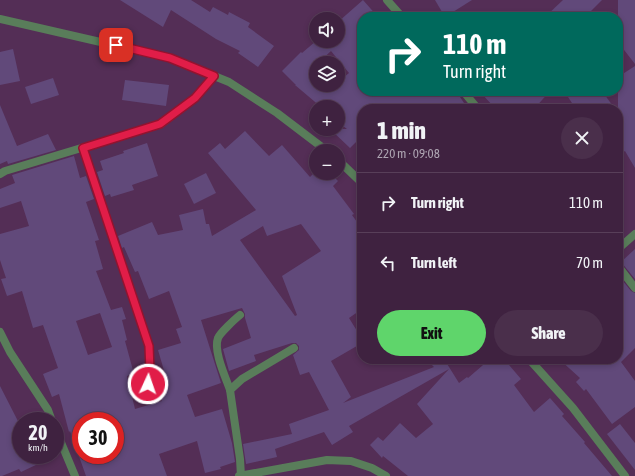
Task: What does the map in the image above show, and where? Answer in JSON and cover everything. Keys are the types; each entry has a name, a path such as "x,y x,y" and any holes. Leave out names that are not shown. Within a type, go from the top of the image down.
{"street":[{"path":"388,0 398,12"},
{"path":"0,19 170,58 229,82 277,113 318,144"},
{"path":"0,174 5,171 160,124 195,98 214,76"},
{"path":"467,96 474,104"},
{"path":"83,148 149,346 150,370 148,384"},
{"path":"345,167 357,178"},
{"path":"623,245 635,234"},
{"path":"623,272 635,288"},
{"path":"240,315 218,338 217,348 220,364 230,390 240,459 240,476 327,460 351,461 372,468 386,476"},
{"path":"0,332 10,352 49,412"},
{"path":"230,390 242,379 294,348"},
{"path":"533,364 573,408 625,476"},
{"path":"64,450 75,476"}],"building":[{"path":"120,0 191,0 210,12 213,7 228,15 229,12 250,23 248,27 274,46 258,67 238,53 240,51 216,39 171,10 163,27"},
{"path":"363,0 374,12 357,12 357,96 459,96 465,104 357,104 357,141 350,148 337,136 345,136 345,129 347,129 345,127 345,100 313,100 295,85 282,71 301,52 302,53 309,47 345,48 345,16"},
{"path":"435,0 472,0 453,12 442,12"},
{"path":"563,0 602,0 590,12 550,12"},
{"path":"618,0 635,0 635,64 623,49 623,12 618,12"},
{"path":"13,49 20,81 0,85 0,52"},
{"path":"635,66 635,168 625,151 623,152 623,104 618,104 618,96 623,96 623,74"},
{"path":"53,78 59,95 31,104 25,87"},
{"path":"125,80 169,85 166,106 122,100"},
{"path":"484,96 546,96 538,104 491,104"},
{"path":"567,96 606,96 611,104 573,104"},
{"path":"0,105 17,146 48,134 56,150 8,164 7,161 0,164"},
{"path":"245,131 269,156 282,145 309,176 309,180 338,181 333,186 354,214 352,215 357,222 357,312 349,318 357,331 357,346 331,361 351,397 343,403 434,367 431,364 447,364 459,383 467,377 468,378 484,364 508,364 521,379 514,385 534,412 550,398 564,414 562,416 612,476 408,476 383,456 382,458 370,445 378,437 383,441 400,423 416,438 433,424 417,404 449,369 349,426 353,432 332,445 324,432 275,449 277,457 246,464 243,444 292,434 289,424 329,410 309,372 300,375 293,355 299,350 299,346 296,343 254,355 256,361 229,371 223,349 251,338 242,308 201,320 221,383 187,395 195,417 222,409 232,443 235,462 220,467 221,469 205,473 197,441 159,454 167,476 86,476 82,464 124,464 124,412 72,412 72,437 70,431 69,432 59,394 52,397 43,374 58,368 43,325 33,328 22,291 7,296 1,279 6,278 0,260 0,234 29,226 21,201 0,208 0,189 15,183 12,175 74,156 80,178 86,176 94,199 86,202 99,240 95,241 103,269 96,271 111,310 122,307 126,319 122,320 127,340 125,341 134,374 127,376 135,409 162,401 155,381 155,378 165,374 158,350 181,343 176,329 182,327 169,291 149,299 138,271 135,272 124,247 122,248 118,236 152,222 158,235 183,230 179,215 203,209 206,224 209,224 212,236 256,210 208,153 220,143 225,149","holes":["301,224 321,251 282,276 297,315 295,316 240,240 263,226 267,236","100,313 112,347 88,355 76,321"]},
{"path":"147,143 158,176 132,185 134,190 111,197 110,194 105,196 97,172 103,170 100,161"},
{"path":"206,173 216,193 194,204 184,184"},
{"path":"635,249 635,279 623,264 623,260"},
{"path":"623,281 631,291 635,293 635,348 623,360"},
{"path":"565,364 622,364 635,381 635,407 612,424 586,389 584,391 576,382 580,378"},
{"path":"0,386 13,412 12,412 12,464 38,464 21,472 19,469 0,476"},
{"path":"620,424 635,443 635,470 607,434"}],"route":[{"path":"116,45 170,58 214,76 195,98 160,124 83,148 149,346 150,370 148,384"}]}
